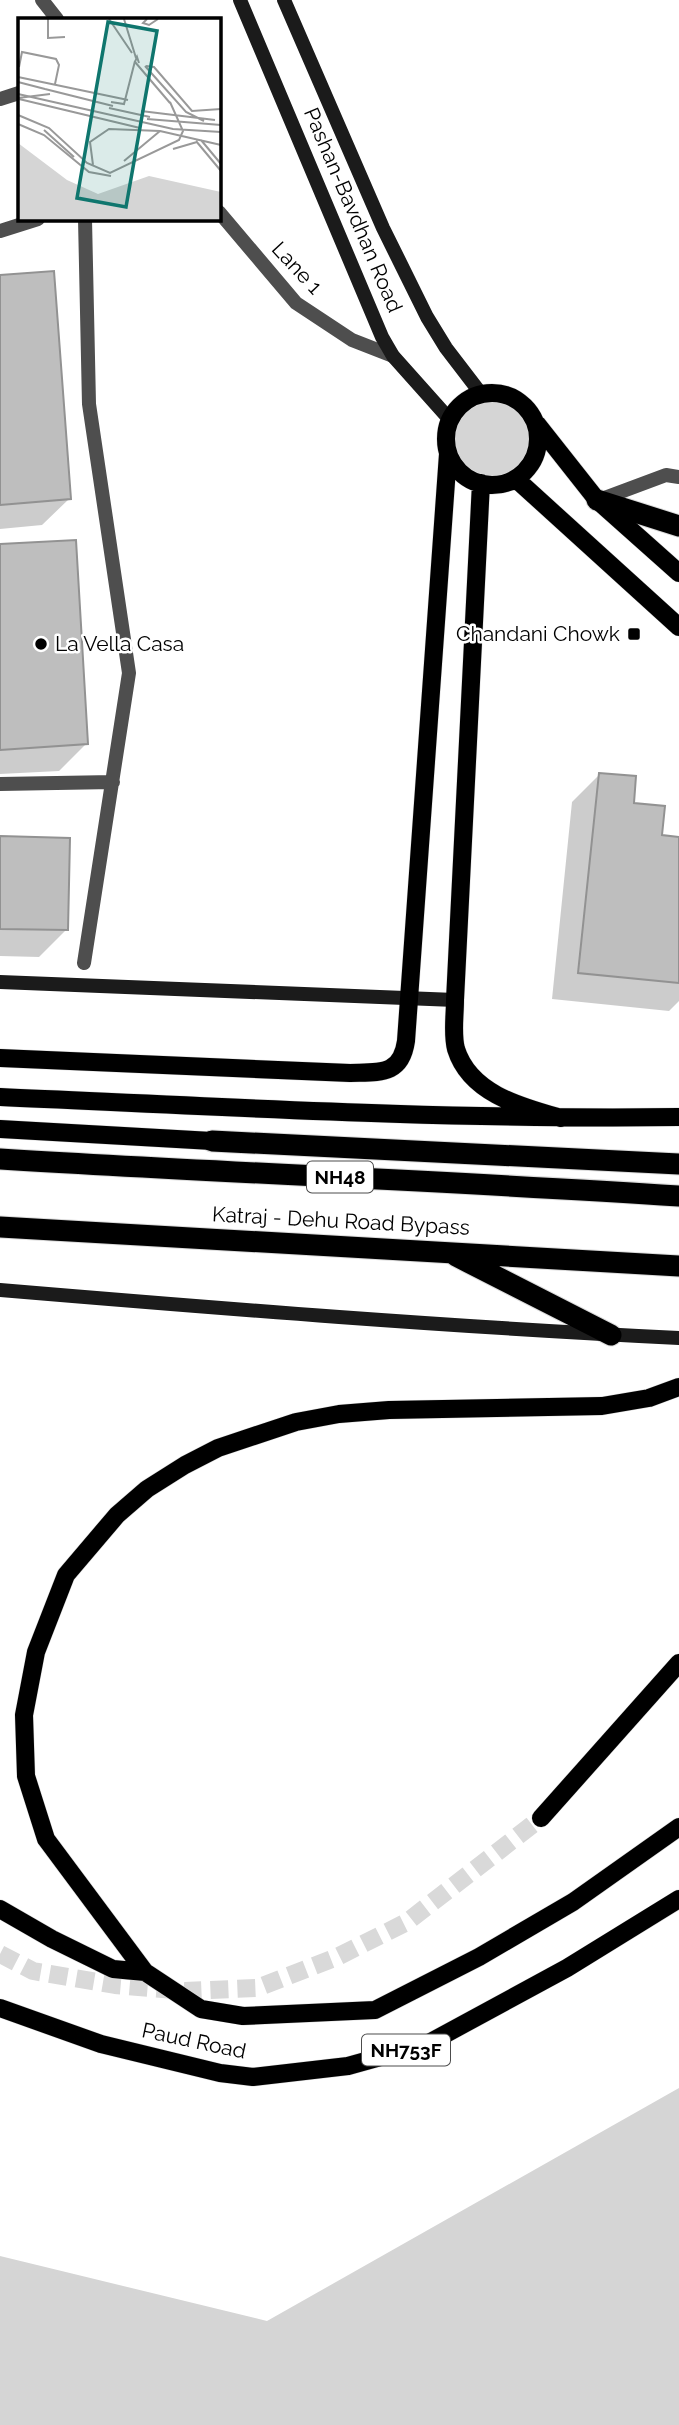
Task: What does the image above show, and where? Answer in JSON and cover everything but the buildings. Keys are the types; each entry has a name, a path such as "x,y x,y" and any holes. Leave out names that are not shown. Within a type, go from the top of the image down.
{"highway":[{"path":"597,500 679,526"},
{"path":"212,1141 679,1164"},
{"name":"Katraj - Dehu Road Bypass","path":"0,1159 679,1196"},
{"name":"Katraj - Dehu Road Bypass","path":"0,1227 679,1266"},
{"path":"448,1251 611,1335"}],"main road":[{"path":"0,1058 350,1073 384,1072 398,1064 404,1052 409,999 448,454 446,433 453,414 468,399 488,393 509,396 526,407 537,425 597,500 679,573"},
{"path":"448,454 459,471 476,483 496,485 516,479 531,464 538,445 537,425"},
{"path":"516,479 679,627"},
{"path":"481,483 455,1000 456,1048 466,1069 495,1095 519,1107 562,1118"},
{"path":"0,1097 309,1111 562,1118 679,1116"},
{"path":"0,1129 212,1141"},
{"path":"679,1387 649,1398 602,1406 401,1409 339,1414 271,1430 218,1448 147,1489 117,1515 66,1575 36,1651 24,1716 26,1776 46,1839 145,1972 201,2009 243,2015 375,2010 479,1956 573,1902 679,1827"},
{"path":"541,1818 679,1663"},
{"name":"Paud Road","path":"0,2008 101,2044 220,2073 253,2077 348,2066 427,2044 567,1968 679,1899"},
{"path":"0,1909 52,1939 113,1969 145,1972"}],"street":[{"path":"41,0 56,18"},
{"name":"Pashan-Bavdhan Road","path":"240,0 372,314 393,356 451,421"},
{"name":"Pashan-Bavdhan Road","path":"284,0 383,228 427,317 446,348 482,395"},
{"path":"0,99 18,93"},
{"name":"Lane 1","path":"220,213 296,303 352,340 393,356"},
{"path":"0,231 35,220"},
{"path":"84,963 129,673 89,404 85,220"},
{"path":"597,500 666,475 679,477"},
{"path":"0,784 113,782"},
{"path":"0,982 455,1000"},
{"path":"0,1290 298,1315 679,1338"}],"shaded area":[{"path":"484,398 500,398 515,405 526,416 533,431 530,455 521,468 500,480 484,480 469,473 458,462 451,447 451,431 458,416 469,405"},
{"path":"679,2088 679,2425 0,2425 0,2256 267,2321"}],"tunnel":[{"path":"0,1954 33,1971 115,1985 185,1991 257,1988 337,1957 407,1922 541,1818"}],"place":[{"name":"Chandani Chowk","path":"634,634"},
{"name":"La Vella Casa","path":"41,644"}]}
